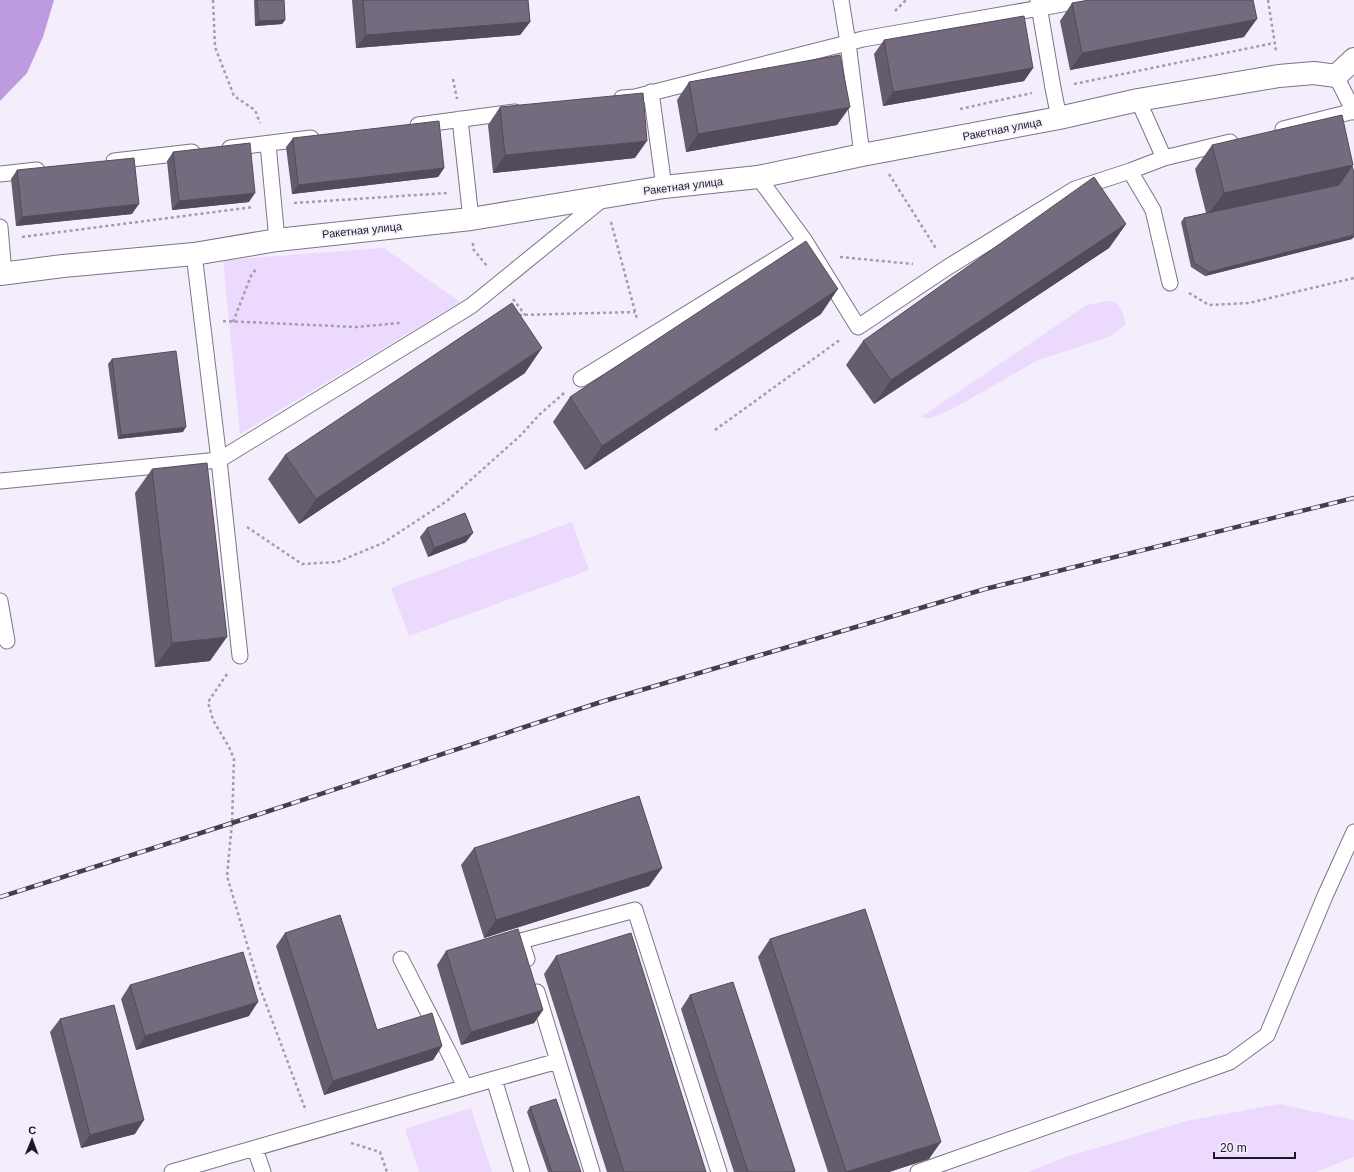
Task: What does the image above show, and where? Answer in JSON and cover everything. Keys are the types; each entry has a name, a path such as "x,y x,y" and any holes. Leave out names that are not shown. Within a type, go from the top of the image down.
{"street":[{"path":"1336,76 1354,59"},
{"name":"Ракетная улица","path":"2,274 63,266 194,254 277,240 471,219 664,187 758,177 869,154 1059,118 1138,100 1279,76 1314,73 1336,76"}],"lane":[{"path":"841,0 869,154"},
{"path":"604,101 635,97 848,43 1039,4 1086,0"},
{"path":"1039,4 1059,118"},
{"path":"1270,132 1354,112 1336,76"},
{"path":"651,92 664,187"},
{"path":"1138,100 1164,158"},
{"path":"406,126 528,110"},
{"path":"460,119 471,219"},
{"path":"102,162 322,137"},
{"path":"758,177 814,254 858,327 948,267 1075,189 1164,158 1247,137"},
{"path":"268,144 277,240"},
{"path":"0,174 47,169"},
{"path":"1130,171 1153,210 1170,283"},
{"path":"0,481 219,460 471,306 604,198"},
{"path":"0,234 2,274"},
{"path":"581,379 805,241"},
{"path":"194,254 203,320 240,656"},
{"path":"0,601 7,641"},
{"path":"918,1172 1230,1062 1266,1035 1354,832"},
{"path":"592,1172 521,942 635,910 719,1172"},
{"path":"401,959 465,1087"},
{"path":"172,1172 558,1061"},
{"path":"494,1079 522,1172"},
{"path":"255,1148 263,1172"}],"path":[{"path":"213,0 215,47 234,96 256,110"},
{"path":"1268,0 1279,76"},
{"path":"869,154 948,267"},
{"path":"604,198 643,341"},
{"path":"0,234 59,232"},
{"path":"233,322 251,276 277,240"},
{"path":"814,254 948,267"},
{"path":"1209,305 1249,303 1354,278"},
{"path":"517,315 635,312"},
{"path":"203,320 356,327 401,322"},
{"path":"715,430 858,327"},
{"path":"224,511 302,564 337,562 383,543 447,501 520,436 539,415 581,379"},
{"path":"240,656 208,702 213,720 229,747 234,759 232,823 227,876 260,988 314,1132"},
{"path":"350,1143 380,1152 387,1172"}],"shaded area":[{"path":"0,0 54,0 43,37 27,73 0,101"},
{"path":"384,248 460,302 240,434 223,260"},
{"path":"1106,301 1115,302 1122,312 1125,321 1125,325 1111,336 1038,360 956,407 931,418 921,417 1087,305"},
{"path":"572,522 589,570 409,636 391,588"},
{"path":"1279,1104 1354,1120 1354,1157 1316,1172 1028,1172 1066,1157 1187,1121"},
{"path":"471,1108 492,1172 419,1172 405,1129"}],"building":[{"path":"257,0 284,0 285,20 259,21"},
{"path":"363,0 528,0 530,22 366,35"},
{"path":"1089,0 1253,0 1257,19 1082,53 1072,3"},
{"path":"1024,16 1033,68 893,92 884,40"},
{"path":"840,55 850,107 698,134 689,82"},
{"path":"643,93 647,141 505,155 500,107"},
{"path":"1342,115 1353,165 1224,193 1212,145"},
{"path":"439,121 444,168 298,185 293,138"},
{"path":"250,143 255,193 179,201 173,152"},
{"path":"134,158 139,204 22,217 17,170"},
{"path":"1352,166 1354,173 1354,235 1209,272 1194,263 1184,218 1339,185"},
{"path":"1094,177 1126,224 891,380 863,341"},
{"path":"806,241 838,289 602,446 570,397"},
{"path":"512,303 542,348 316,499 285,455"},
{"path":"176,351 186,427 121,435 112,359"},
{"path":"207,463 227,637 172,643 152,469"},
{"path":"465,513 473,533 434,548 427,528"},
{"path":"639,796 662,868 496,920 474,848"},
{"path":"865,909 941,1142 846,1172 770,939"},
{"path":"340,915 377,1030 432,1013 442,1046 333,1081 285,933"},
{"path":"518,929 543,1010 471,1032 446,951"},
{"path":"631,933 706,1172 624,1172 556,956"},
{"path":"243,952 258,1002 145,1036 130,985"},
{"path":"733,982 795,1171 748,1172 690,995"},
{"path":"114,1005 144,1120 90,1135 60,1019"},
{"path":"556,1099 581,1172 552,1172 530,1107"}],"railway":[{"path":"0,897 232,823 604,701 985,589 1354,498"}]}
